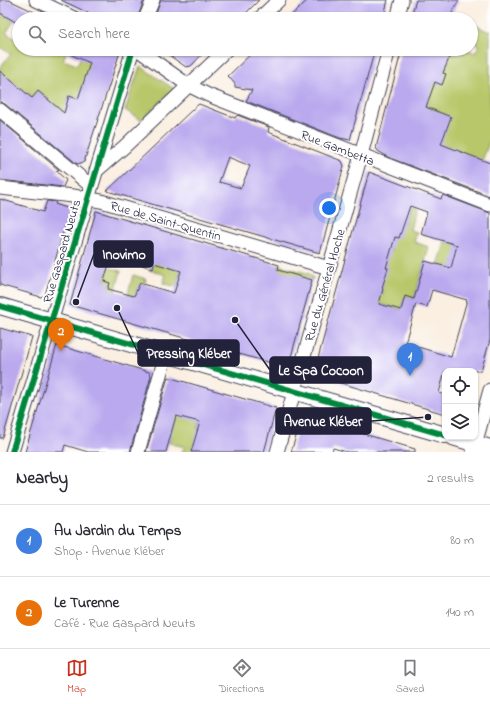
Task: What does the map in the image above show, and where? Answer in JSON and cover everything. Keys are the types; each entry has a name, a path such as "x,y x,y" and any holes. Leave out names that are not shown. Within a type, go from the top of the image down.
{"street":[{"path":"36,0 61,12"},
{"path":"148,12 153,0"},
{"path":"267,12 280,0"},
{"path":"399,12 402,0"},
{"name":"Rue Gaspard Neuts","path":"12,452 131,56"},
{"name":"Rue Gambetta","path":"147,56 188,85 208,95 361,156 490,205"},
{"path":"96,171 219,56"},
{"name":"Rue du Général Hoche","path":"278,452 361,156 387,56"},
{"path":"0,110 91,186"},
{"name":"Rue de Saint-Quentin","path":"0,188 87,198 104,202 329,268"},
{"path":"0,306 442,434"},
{"path":"138,452 166,354"},
{"path":"460,440 480,448 490,390"}],"green space":[{"path":"0,13 12,20 12,24 6,33 12,37 12,56 65,56 63,60 77,65 81,56 94,56 83,101 69,96 67,102 75,115 55,109 48,99 38,91 32,98 0,71 0,67 11,54 0,47"},
{"path":"478,26 489,32 490,30 490,140 479,169 418,136 439,111 426,107 429,98 411,92 429,81 442,84 445,74 442,76 447,64 440,61 436,56 478,56"},
{"path":"140,66 174,89 141,120 125,110"},
{"path":"410,208 415,209 410,230 417,232 414,242 429,247 414,299 405,296 401,310 367,300 382,294 383,290 370,286 387,268 373,264 391,252 385,217 405,223"},
{"path":"455,226 481,277 438,265 445,242 450,243"},
{"path":"155,250 185,256 176,287 163,283 166,275 149,270"},
{"path":"279,265 310,274 313,278 312,280 276,278"},
{"path":"108,267 121,271 115,292 108,289 110,284 104,282"},
{"path":"133,275 146,279 143,290 137,289 134,298 126,301"},
{"path":"204,408 198,429 197,452 181,452 185,447 169,443 171,435 165,433 171,414"}],"building":[{"path":"0,0 9,0 34,12 12,12 12,20 0,13"},
{"path":"61,0 144,0 140,12 86,12"},
{"path":"161,0 259,0 247,12 157,12"},
{"path":"308,0 388,0 385,12 295,12"},
{"path":"416,0 459,0 453,12 412,12"},
{"path":"74,56 119,56 84,162 77,164 5,104 0,102 0,71 32,98 38,91 64,113 69,96 78,99 90,63"},
{"path":"170,56 200,56 191,66 186,67"},
{"path":"249,56 373,56 350,140 340,138 246,101 252,90 235,87 235,84 228,76"},
{"path":"400,56 450,56 443,73 446,74 442,85 435,82 426,107 451,117 441,144 490,163 490,196 390,158 378,151 376,148"},
{"path":"199,104 235,118 237,115 269,127 268,132 342,161 344,166 320,253 107,191","holes":["228,157 250,166 241,188 219,182"]},
{"path":"0,120 59,170 56,171 66,180 63,187 0,180"},
{"path":"369,172 441,199 443,195 490,213 490,340 481,371 478,371 478,368 442,368 442,382 439,393 442,394 442,413 317,376 314,373","holes":["410,206 427,212 421,234 457,245 451,268 425,261 414,299 405,296 401,310 379,304 388,268 386,268 395,237 399,238","432,290 467,300 451,357 405,343 416,304 427,307"]},
{"path":"0,199 43,212 47,201 56,202 55,204 70,209 45,295 41,297 0,285"},
{"path":"96,211 279,265 278,270 312,280 288,368 70,305","holes":["112,254 153,269 154,263 181,271 174,293 140,283 134,296 108,289 110,283 104,281"]},
{"path":"0,328 32,337 3,438 0,438"},
{"path":"57,345 149,372 151,376 130,452 88,452 65,445 63,452 25,452"},
{"path":"168,377 276,408 264,452 191,452 200,422 176,416 166,452 146,452"},
{"path":"309,418 415,449 415,452 347,452 333,448 332,452 291,452 300,424"}],"cycle path":[{"path":"12,452 131,56"},
{"path":"0,306 442,434"}],"place":[{"name":"Inovimo","path":"76,302"},
{"name":"Pressing Kléber","path":"117,308"},
{"name":"Le Spa Cocoon","path":"235,320"},
{"name":"Le Turenne","path":"61,351"},
{"name":"Au Jardin du Temps","path":"410,376"},
{"name":"Avenue Kléber","path":"428,417"}]}
